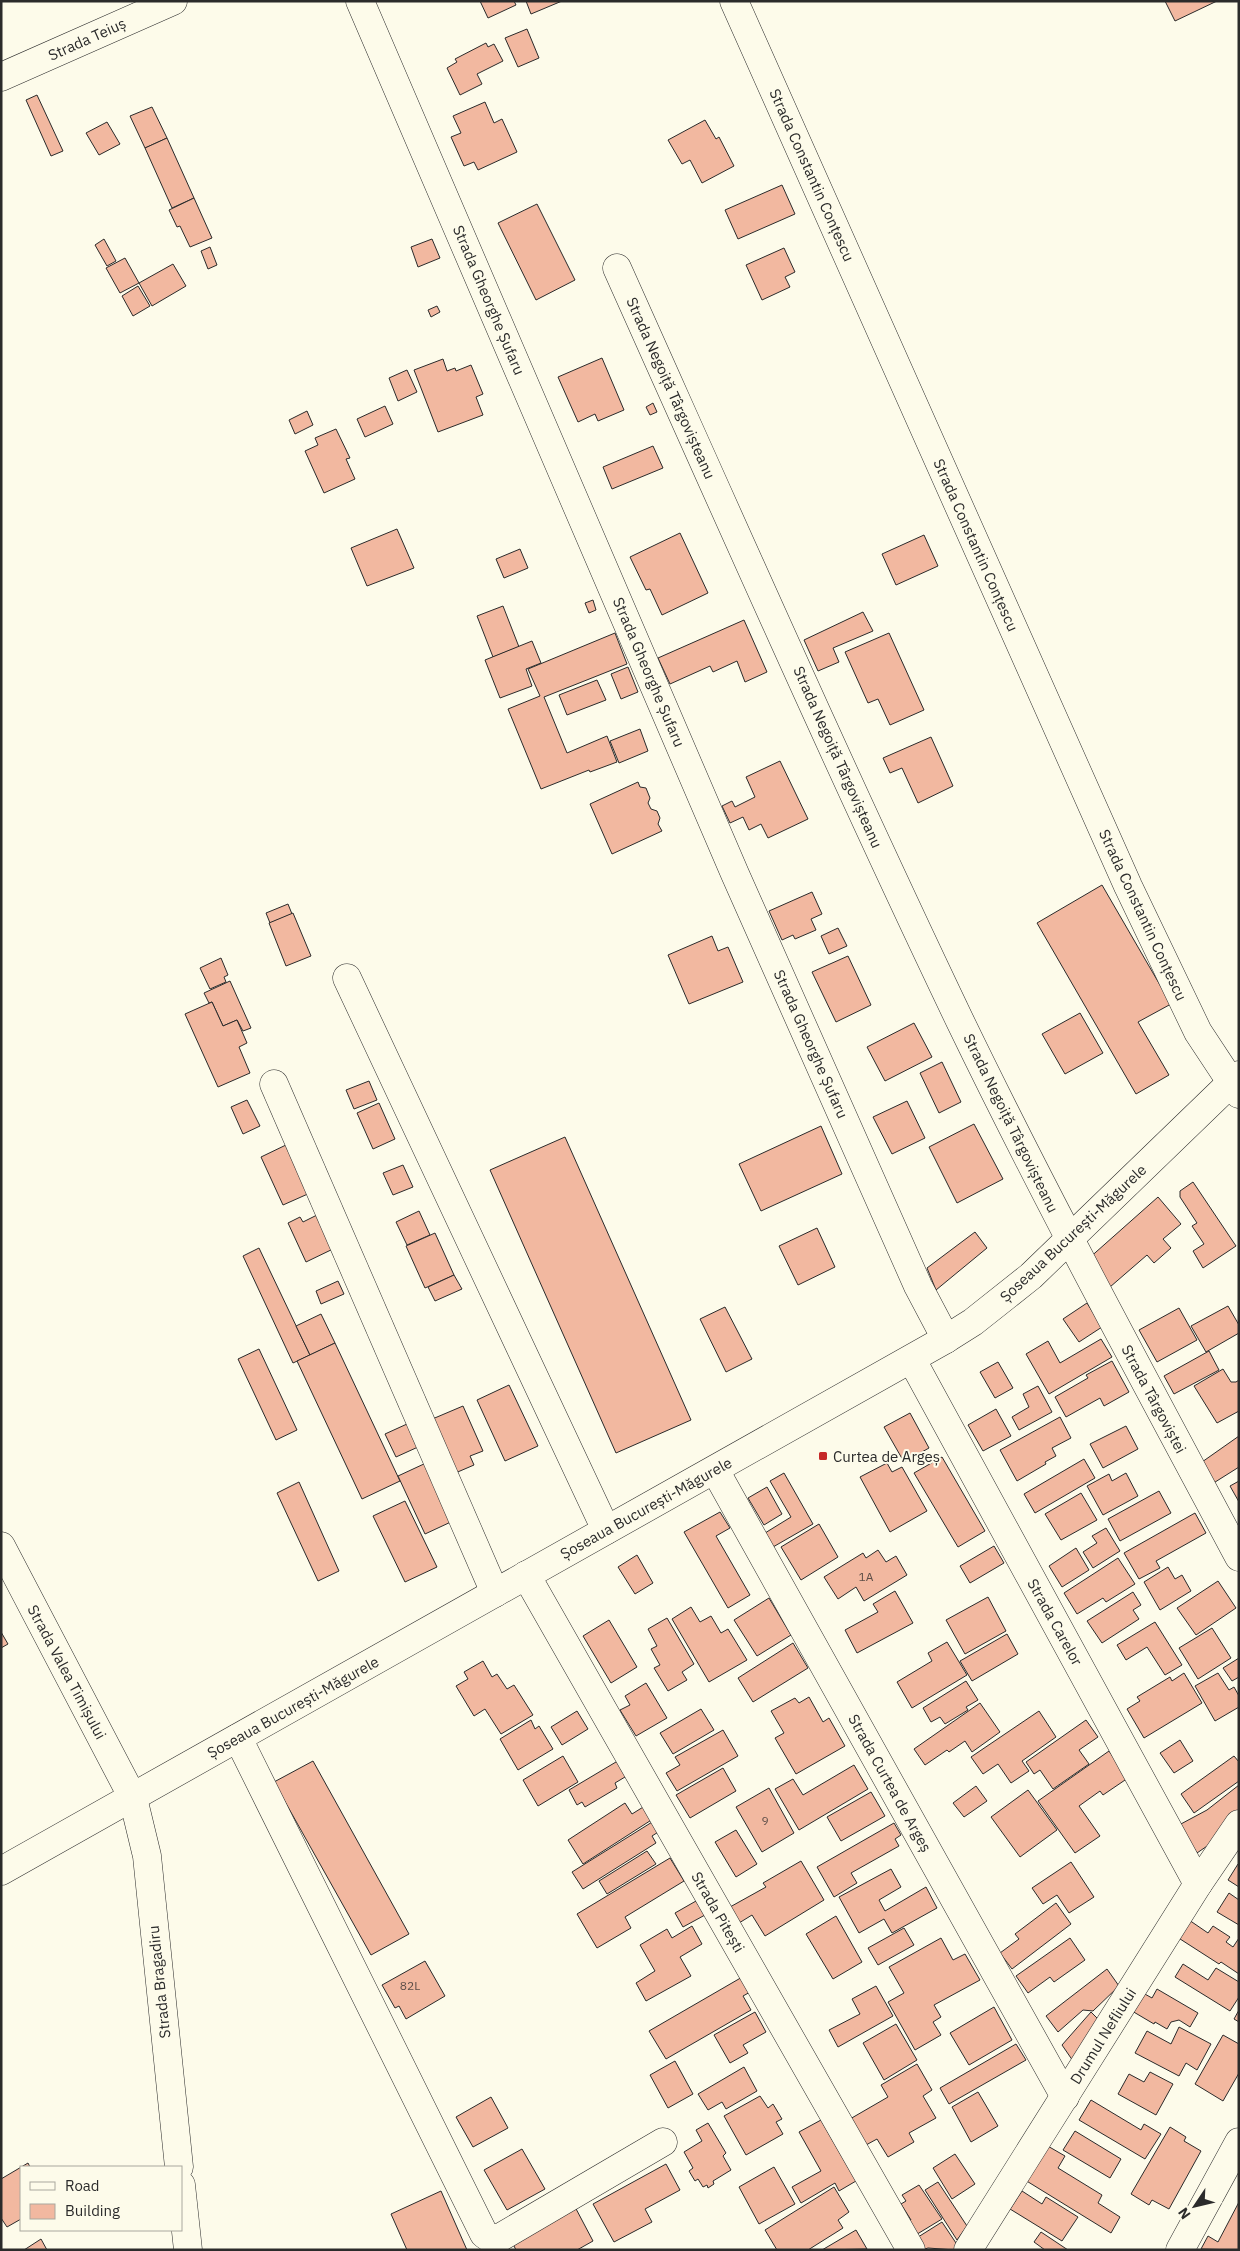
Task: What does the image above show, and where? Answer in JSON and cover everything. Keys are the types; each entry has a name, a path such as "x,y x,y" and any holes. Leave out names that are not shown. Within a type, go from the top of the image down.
{"street":[{"name":"Strada Teiuș","path":"1,77 173,1"},
{"name":"Strada Gheorghe Șufaru","path":"360,1 735,874 918,1286 946,1340"},
{"name":"Strada Constantin Conțescu","path":"734,1 1128,886 1198,1032 1236,1084"},
{"name":"Strada Negoiță Târgovișteanu","path":"617,268 905,905 1070,1241"},
{"path":"347,978 606,1530"},
{"path":"274,1084 495,1593"},
{"name":"Șoseaua București-Măgurele","path":"1,1871 946,1340 1006,1297 1070,1241 1236,1084"},
{"name":"Strada Târgoviștei","path":"1070,1241 1239,1557"},
{"name":"Strada Carelor","path":"912,1360 1198,1884"},
{"name":"Strada Curtea de Argeș","path":"715,1470 1064,2097"},
{"name":"Strada Valea Timișului","path":"1,1546 133,1798"},
{"name":"Strada Pitești","path":"526,1575 911,2250"},
{"path":"238,1738 484,2234 491,2239 501,2237 663,2142"},
{"name":"Strada Bragadiru","path":"133,1798 147,1856 179,2166"},
{"name":"Drumul Nefliului","path":"968,2250 1198,1884 1239,1824"},
{"path":"1180,2250 1239,2142"},
{"path":"182,2194 188,2250"}],"building":[{"path":"480,1 514,1 516,5 488,18"},
{"path":"526,1 562,1 531,14"},
{"path":"1165,1 1217,1 1175,21"},
{"path":"527,29 539,58 518,67 505,38"},
{"path":"486,43 488,47 494,44 503,61 477,74 482,84 460,95 447,68 457,62 455,59"},
{"path":"37,95 63,151 51,156 26,100"},
{"path":"485,102 494,123 502,119 517,152 478,170 474,162 464,166 451,137 461,133 453,116"},
{"path":"152,107 167,138 145,148 130,116"},
{"path":"705,120 716,139 719,137 734,166 702,183 690,160 682,164 668,140"},
{"path":"107,122 120,144 99,155 86,133"},
{"path":"167,138 194,198 172,208 145,148"},
{"path":"782,185 795,214 738,239 725,210"},
{"path":"194,198 212,238 190,247 180,226 177,227 169,210"},
{"path":"537,204 575,280 536,300 498,223"},
{"path":"104,239 116,261 107,266 95,245"},
{"path":"432,239 440,258 418,267 411,247"},
{"path":"210,247 217,265 208,269 201,251"},
{"path":"784,248 795,272 785,277 790,287 762,300 746,265"},
{"path":"125,258 139,283 120,293 106,268"},
{"path":"173,264 186,286 152,306 139,283"},
{"path":"138,286 150,306 133,316 122,296"},
{"path":"437,306 440,312 431,317 428,310"},
{"path":"602,358 624,410 598,421 595,414 578,422 558,377"},
{"path":"443,359 447,371 455,368 456,371 471,365 483,394 476,397 483,415 438,432 414,370"},
{"path":"407,370 417,392 398,401 389,378"},
{"path":"653,403 657,412 650,415 646,407"},
{"path":"385,406 393,424 365,437 357,419"},
{"path":"307,411 313,425 295,434 289,420"},
{"path":"336,429 350,458 346,459 355,479 324,493 305,451 318,445 315,438"},
{"path":"653,446 663,468 612,489 603,467"},
{"path":"397,529 414,568 367,586 351,548"},
{"path":"680,533 708,593 662,615 650,589 646,590 630,557"},
{"path":"924,535 938,566 896,585 882,554"},
{"path":"520,549 528,568 504,578 496,559"},
{"path":"593,600 596,610 589,613 585,603"},
{"path":"503,606 519,647 493,657 477,616"},
{"path":"863,612 873,631 833,648 839,662 818,671 804,640"},
{"path":"744,620 767,672 745,682 737,661 713,672 710,666 670,684 658,658"},
{"path":"615,633 627,664 544,697 567,753 607,736 617,762 590,772 589,770 541,789 508,709 540,696 528,669"},
{"path":"889,633 924,710 890,725 878,699 868,703 845,652"},
{"path":"532,641 541,663 526,669 532,686 500,698 485,660"},
{"path":"628,667 638,692 621,699 611,674"},
{"path":"597,680 606,700 567,715 559,695"},
{"path":"640,729 648,751 619,763 610,741"},
{"path":"931,737 953,786 918,803 902,768 890,773 883,758"},
{"path":"780,761 808,819 768,838 761,824 749,830 743,817 730,823 722,806 732,801 735,807 755,797 746,777"},
{"path":"638,782 640,787 646,788 650,798 648,803 651,809 657,811 660,818 658,824 662,831 612,854 590,804"},
{"path":"1102,885 1171,1004 1138,1022 1169,1075 1136,1094 1037,923"},
{"path":"812,892 822,914 811,919 816,930 795,939 793,935 782,940 769,911"},
{"path":"288,904 292,914 270,923 266,913"},
{"path":"293,913 311,956 286,966 269,923"},
{"path":"838,928 847,946 829,954 821,936"},
{"path":"712,936 718,951 728,947 743,982 689,1004 668,955"},
{"path":"848,956 871,1005 836,1022 812,972"},
{"path":"221,958 228,975 224,977 226,982 210,989 200,968"},
{"path":"230,981 251,1028 243,1031 237,1020 223,1026 212,1002 209,1003 204,993"},
{"path":"212,1002 223,1026 237,1020 247,1043 239,1047 250,1073 218,1087 185,1014"},
{"path":"1080,1013 1103,1053 1065,1074 1042,1034"},
{"path":"914,1023 932,1057 885,1081 867,1047"},
{"path":"942,1062 961,1102 939,1113 920,1073"},
{"path":"369,1081 377,1100 354,1109 346,1090"},
{"path":"247,1100 260,1126 243,1134 231,1107"},
{"path":"907,1101 925,1138 892,1154 873,1117"},
{"path":"379,1103 395,1139 373,1149 357,1113"},
{"path":"974,1124 1003,1179 957,1203 929,1147"},
{"path":"821,1126 842,1174 761,1211 739,1164"},
{"path":"565,1137 691,1420 616,1453 490,1170"},
{"path":"288,1144 310,1193 283,1205 261,1157"},
{"path":"403,1165 413,1187 393,1195 383,1173"},
{"path":"1193,1182 1236,1246 1203,1268 1193,1251 1204,1244 1192,1226 1197,1223 1180,1197 1180,1191"},
{"path":"1158,1197 1181,1224 1163,1239 1171,1248 1154,1263 1147,1255 1110,1287 1087,1260"},
{"path":"419,1211 430,1235 407,1245 396,1222"},
{"path":"319,1214 335,1248 306,1262 288,1223 300,1217 303,1222"},
{"path":"817,1228 835,1267 798,1285 779,1246"},
{"path":"975,1232 987,1248 936,1290 927,1268"},
{"path":"435,1233 454,1275 425,1288 406,1246"},
{"path":"259,1248 310,1355 293,1363 243,1256"},
{"path":"454,1275 462,1289 435,1301 428,1287"},
{"path":"338,1281 344,1294 321,1304 316,1291"},
{"path":"1087,1303 1102,1327 1079,1342 1063,1319"},
{"path":"1228,1306 1239,1325 1239,1333 1206,1352 1191,1326"},
{"path":"725,1307 752,1359 726,1372 700,1319"},
{"path":"1179,1308 1197,1340 1157,1362 1139,1330"},
{"path":"321,1314 335,1343 310,1355 296,1326"},
{"path":"1101,1339 1112,1357 1049,1394 1026,1354 1048,1341 1060,1363"},
{"path":"335,1343 400,1481 362,1499 297,1361"},
{"path":"259,1349 297,1430 276,1440 238,1359"},
{"path":"1209,1351 1219,1370 1174,1394 1164,1376"},
{"path":"1112,1361 1129,1392 1104,1406 1100,1398 1066,1417 1055,1397 1088,1378 1086,1375"},
{"path":"998,1362 1013,1388 995,1398 980,1372"},
{"path":"1223,1369 1231,1382 1239,1380 1239,1411 1217,1423 1194,1386"},
{"path":"509,1385 538,1446 505,1461 477,1400"},
{"path":"1038,1386 1052,1412 1019,1430 1012,1417 1029,1407 1023,1394"},
{"path":"463,1406 483,1451 470,1456 474,1465 453,1474 430,1420"},
{"path":"996,1409 1011,1436 983,1451 968,1425"},
{"path":"910,1413 929,1448 904,1462 884,1427"},
{"path":"1060,1417 1071,1438 1052,1448 1056,1456 1045,1462 1046,1464 1017,1481 1000,1450"},
{"path":"407,1424 418,1447 396,1457 385,1434"},
{"path":"1126,1426 1138,1449 1103,1468 1090,1444"},
{"path":"1239,1436 1239,1467 1212,1484 1202,1462"},
{"path":"942,1457 985,1531 958,1547 914,1473"},
{"path":"1084,1459 1095,1478 1035,1513 1024,1494"},
{"path":"426,1463 453,1521 425,1534 398,1476"},
{"path":"887,1463 892,1472 902,1467 927,1511 890,1532 860,1477"},
{"path":"784,1473 813,1524 773,1547 765,1533 791,1517 770,1481"},
{"path":"1126,1473 1138,1496 1103,1515 1087,1486 1109,1474 1112,1481"},
{"path":"1239,1481 1239,1502 1230,1486"},
{"path":"299,1482 339,1571 318,1581 277,1493"},
{"path":"767,1487 782,1514 764,1525 748,1498"},
{"path":"1159,1491 1171,1513 1120,1541 1108,1519"},
{"path":"1081,1493 1097,1520 1061,1540 1045,1514"},
{"path":"405,1501 437,1567 405,1582 373,1516"},
{"path":"720,1512 730,1528 716,1536 750,1595 728,1608 684,1532"},
{"path":"1195,1513 1206,1533 1156,1561 1160,1568 1139,1579 1124,1553"},
{"path":"819,1524 838,1557 801,1580 781,1547"},
{"path":"1106,1528 1120,1551 1093,1568 1083,1552 1097,1543 1092,1536"},
{"path":"994,1546 1004,1563 970,1583 960,1566"},
{"path":"1076,1548 1089,1570 1062,1587 1049,1566"},
{"path":"878,1550 886,1562 896,1556 907,1575 864,1601 856,1587 838,1599 824,1577 863,1553 866,1558"},
{"path":"637,1555 653,1583 635,1594 618,1567"},
{"path":"1118,1558 1135,1584 1106,1602 1103,1598 1077,1614 1064,1593"},
{"path":"1168,1567 1175,1579 1182,1575 1191,1591 1160,1610 1144,1582"},
{"path":"1218,1581 1236,1608 1196,1635 1177,1608"},
{"path":"895,1591 913,1623 857,1653 845,1630 878,1612 873,1604"},
{"path":"1133,1592 1141,1605 1133,1610 1139,1619 1102,1643 1087,1621"},
{"path":"988,1597 1006,1631 965,1654 946,1620"},
{"path":"769,1598 791,1635 757,1656 734,1620"},
{"path":"691,1607 700,1622 711,1616 721,1633 728,1629 747,1660 709,1682 672,1619"},
{"path":"667,1618 694,1664 682,1672 687,1680 668,1691 654,1668 660,1665 651,1649 657,1646 648,1629"},
{"path":"609,1620 637,1667 611,1683 583,1636"},
{"path":"1155,1622 1182,1665 1165,1675 1147,1647 1126,1660 1117,1645"},
{"path":"1212,1628 1231,1658 1198,1679 1179,1648"},
{"path":"1,1632 8,1644 1,1648"},
{"path":"1007,1634 1018,1654 972,1681 960,1661"},
{"path":"947,1642 967,1675 912,1708 897,1682 932,1661 928,1653"},
{"path":"793,1643 808,1668 753,1702 738,1678"},
{"path":"1239,1658 1239,1677 1232,1681 1223,1668"},
{"path":"483,1661 492,1677 497,1674 507,1689 514,1685 533,1715 501,1734 485,1709 474,1716 456,1686 468,1679 464,1672"},
{"path":"1184,1673 1202,1703 1144,1738 1127,1709 1140,1701 1137,1697 1170,1677 1172,1681"},
{"path":"1218,1673 1229,1690 1234,1687 1239,1696 1239,1707 1215,1721 1195,1686"},
{"path":"966,1681 978,1700 966,1707 968,1710 945,1724 940,1717 931,1722 923,1708"},
{"path":"646,1683 667,1718 636,1736 620,1710 630,1705 625,1696"},
{"path":"809,1697 823,1722 829,1718 845,1746 796,1774 775,1738 784,1733 771,1711 795,1698 799,1703"},
{"path":"980,1703 1000,1732 972,1752 965,1741 949,1752 947,1750 925,1765 914,1749"},
{"path":"701,1709 714,1730 673,1754 660,1733"},
{"path":"577,1711 588,1729 562,1745 551,1727"},
{"path":"1039,1711 1056,1737 1022,1761 1029,1771 1011,1783 998,1764 983,1774 971,1757"},
{"path":"531,1720 535,1729 539,1726 553,1749 518,1770 500,1739"},
{"path":"1086,1720 1098,1737 1079,1750 1089,1764 1053,1789 1040,1770 1034,1774 1026,1762"},
{"path":"723,1730 738,1756 677,1791 666,1773 680,1765 675,1757"},
{"path":"1180,1740 1193,1761 1174,1773 1160,1753"},
{"path":"1109,1751 1128,1778 1103,1795 1100,1791 1079,1806 1100,1836 1075,1853 1038,1801"},
{"path":"563,1756 578,1782 538,1806 523,1780"},
{"path":"1234,1756 1239,1762 1239,1781 1194,1813 1181,1794"},
{"path":"621,1759 630,1774 615,1783 617,1788 585,1807 582,1802 577,1805 569,1790"},
{"path":"313,1761 409,1934 371,1955 274,1782"},
{"path":"854,1765 868,1789 799,1830 775,1789 793,1779 803,1795"},
{"path":"723,1768 736,1791 690,1818 676,1795"},
{"path":"1239,1785 1239,1810 1222,1829 1223,1835 1197,1853 1179,1825 1207,1810"},
{"path":"976,1786 987,1801 964,1817 953,1803"},
{"path":"769,1788 794,1833 762,1852 736,1807"},
{"path":"1028,1790 1057,1830 1020,1857 991,1817"},
{"path":"871,1792 885,1816 841,1841 827,1817"},
{"path":"625,1803 632,1814 648,1804 656,1817 583,1864 568,1840"},
{"path":"657,1819 663,1829 652,1836 656,1843 583,1889 572,1872"},
{"path":"894,1823 901,1835 895,1839 899,1846 851,1873 857,1883 834,1897 817,1867"},
{"path":"736,1830 757,1864 736,1877 715,1842"},
{"path":"647,1851 656,1864 607,1894 599,1881"},
{"path":"670,1858 684,1881 625,1917 631,1928 597,1948 577,1914"},
{"path":"801,1861 824,1900 765,1936 752,1915 739,1923 730,1907 766,1887 763,1883"},
{"path":"1071,1862 1094,1897 1069,1913 1057,1895 1043,1904 1032,1888"},
{"path":"1239,1864 1239,1887 1228,1880"},
{"path":"891,1869 901,1887 879,1900 885,1911 926,1887 937,1908 892,1933 884,1919 859,1933 839,1897"},
{"path":"1229,1893 1239,1900 1239,1925 1217,1912"},
{"path":"696,1901 705,1915 683,1927 675,1913"},
{"path":"1056,1903 1071,1924 1012,1969 1000,1953 1019,1939 1015,1934"},
{"path":"836,1916 862,1962 833,1979 806,1934"},
{"path":"1189,1920 1208,1933 1213,1926 1230,1937 1226,1942 1233,1947 1239,1938 1239,1974 1221,1962 1219,1964 1177,1937"},
{"path":"692,1926 702,1944 680,1957 691,1976 646,2001 636,1983 655,1971 640,1945 667,1929 672,1938"},
{"path":"904,1928 914,1945 878,1965 868,1948"},
{"path":"941,1938 953,1960 965,1954 980,1980 934,2005 941,2017 933,2022 941,2035 915,2050 888,2002 904,1993 889,1967"},
{"path":"1070,1938 1085,1960 1054,1982 1050,1977 1028,1993 1016,1976"},
{"path":"425,1961 445,1996 406,2019 399,2006 395,2008 382,1985"},
{"path":"1183,1964 1208,1980 1216,1968 1239,1982 1239,1997 1230,2011 1175,1977"},
{"path":"1107,1969 1119,1986 1093,2011 1083,2010 1058,2032 1046,2016"},
{"path":"744,1976 752,1991 743,1996 751,2010 666,2059 649,2031"},
{"path":"876,1986 893,2016 838,2047 829,2030 860,2014 852,1999"},
{"path":"1157,1989 1198,2013 1190,2027 1179,2020 1171,2022 1167,2029 1132,2011 1143,1993 1152,1998"},
{"path":"994,2007 1012,2040 969,2065 950,2033"},
{"path":"1239,2010 1239,2022 1234,2019"},
{"path":"755,2012 766,2032 743,2045 748,2053 730,2063 714,2035"},
{"path":"1091,2012 1100,2021 1073,2061 1062,2045"},
{"path":"896,2024 917,2060 884,2080 863,2043"},
{"path":"1179,2027 1211,2044 1197,2070 1186,2063 1179,2076 1135,2053 1147,2031 1171,2044"},
{"path":"1223,2035 1239,2044 1239,2073 1223,2101 1195,2084"},
{"path":"1016,2044 1026,2060 949,2104 940,2088"},
{"path":"675,2061 693,2094 668,2108 650,2075"},
{"path":"917,2064 932,2090 923,2096 936,2118 909,2133 914,2142 888,2157 877,2139 866,2145 850,2119 888,2097 881,2085"},
{"path":"744,2067 757,2091 726,2109 722,2102 708,2110 698,2094"},
{"path":"1150,2072 1173,2084 1156,2115 1118,2094 1129,2074 1144,2082"},
{"path":"978,2092 998,2126 971,2142 952,2107"},
{"path":"760,2096 768,2108 773,2104 782,2119 776,2122 783,2134 746,2155 724,2116"},
{"path":"491,2097 508,2128 473,2147 456,2117"},
{"path":"1091,2100 1141,2130 1144,2124 1161,2134 1145,2159 1079,2120"},
{"path":"821,2120 856,2181 839,2191 835,2183 801,2203 792,2187 821,2171 799,2132"},
{"path":"708,2123 726,2153 723,2156 731,2170 713,2181 714,2184 708,2188 707,2185 703,2187 698,2179 695,2181 689,2171 693,2168 684,2152 702,2141 696,2130"},
{"path":"1170,2127 1186,2137 1184,2141 1201,2151 1169,2209 1152,2200 1149,2205 1131,2194"},
{"path":"1075,2131 1121,2159 1110,2178 1063,2150"},
{"path":"1046,2145 1065,2156 1058,2168 1102,2195 1098,2203 1120,2217 1111,2233 1025,2180"},
{"path":"522,2149 545,2189 507,2210 484,2170"},
{"path":"955,2154 975,2184 952,2199 933,2168"},
{"path":"666,2164 680,2190 645,2209 652,2222 614,2242 593,2204"},
{"path":"774,2167 795,2204 759,2224 739,2187"},
{"path":"20,2168 20,2220 7,2227 1,2218 1,2179"},
{"path":"938,2182 967,2226 957,2240 925,2190"},
{"path":"919,2185 942,2219 914,2236 906,2222 911,2220 901,2204 906,2201 902,2195"},
{"path":"834,2187 849,2212 838,2220 843,2228 808,2250 777,2250 765,2230"},
{"path":"441,2191 467,2250 407,2250 391,2214"},
{"path":"1022,2191 1042,2204 1046,2197 1078,2217 1062,2241 1010,2209"},
{"path":"1239,2202 1239,2250 1201,2249 1208,2236 1218,2242"},
{"path":"574,2205 593,2241 577,2250 516,2250 513,2244"},
{"path":"942,2222 958,2246 955,2250 928,2248 922,2250 915,2239"},
{"path":"856,2230 867,2249 822,2250"},
{"path":"1041,2232 1068,2250 1045,2250 1034,2242"},
{"path":"41,2239 47,2250 24,2250"}],"place":[{"name":"Curtea de Argeș","path":"823,1456"}]}
